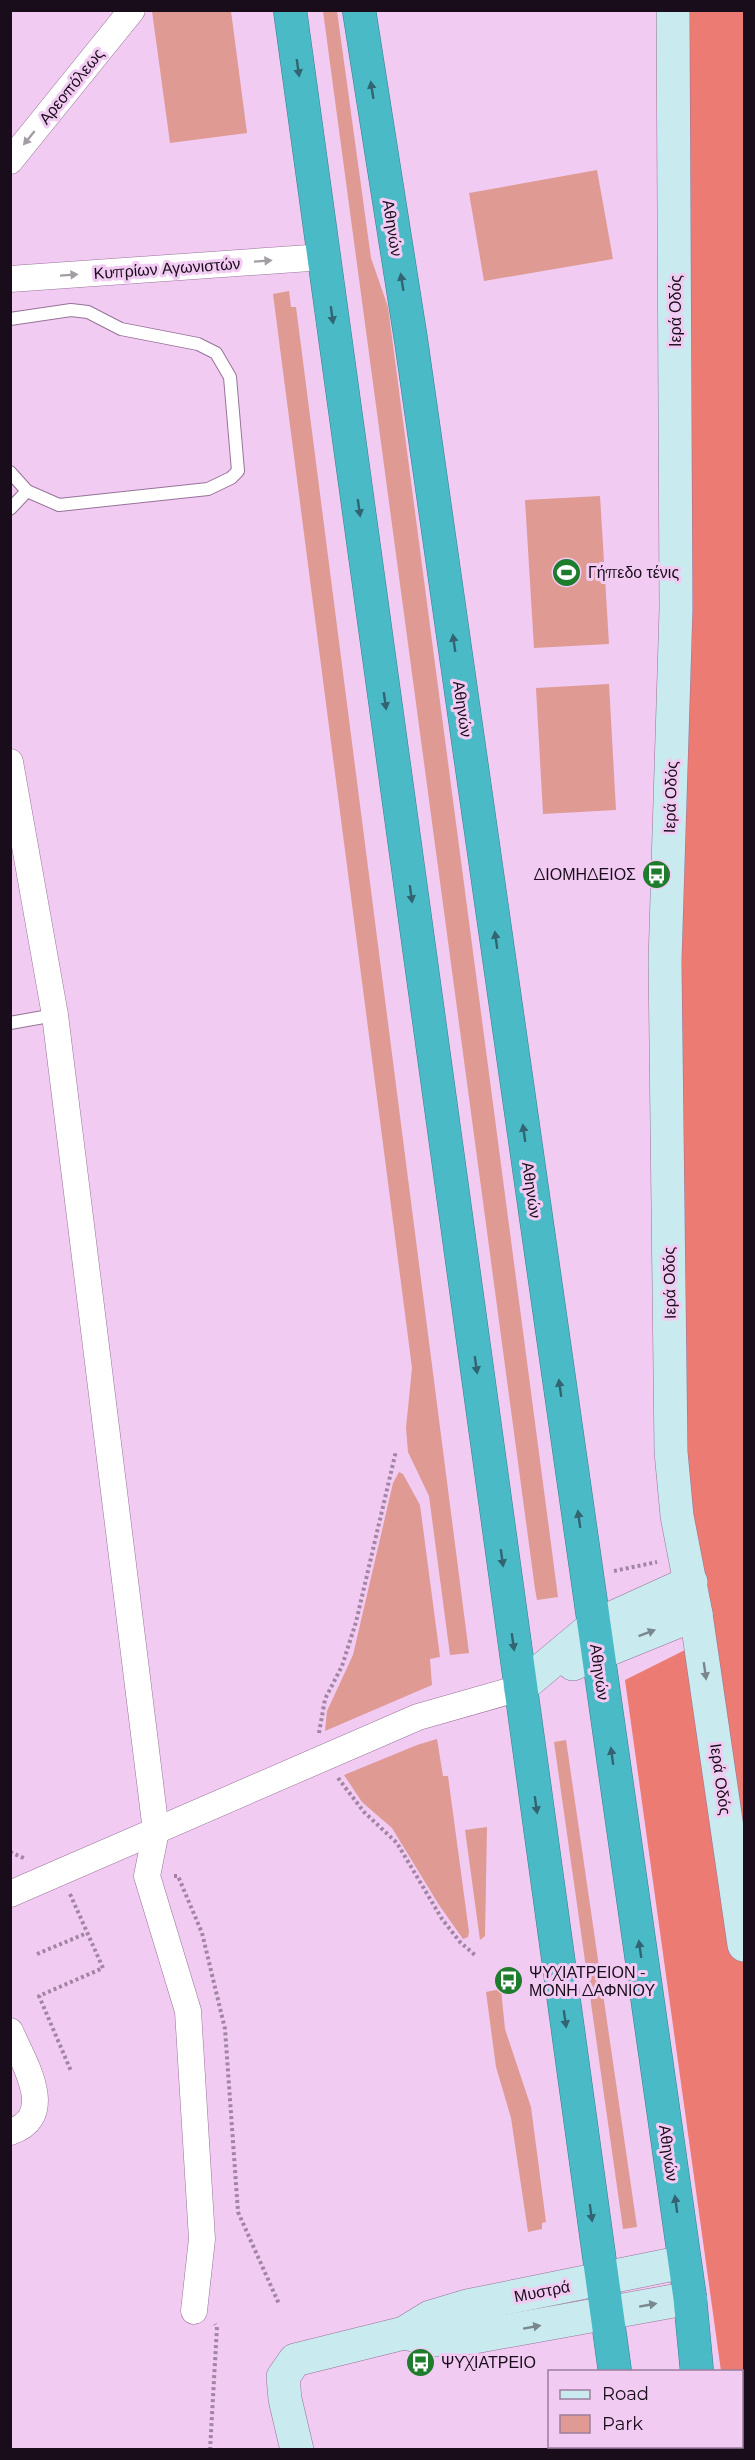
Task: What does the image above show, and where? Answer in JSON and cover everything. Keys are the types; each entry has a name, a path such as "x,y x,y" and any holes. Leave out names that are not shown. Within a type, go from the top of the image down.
{"highway":[{"path":"290,10 615,2370"},
{"name":"Αθηνών","path":"359,10 411,340 690,2298 696,2370"}],"main road":[{"name":"Ιερά Οδός","path":"673,10 676,609 665,961 671,1452 677,1516 691,1584 744,1945"},
{"path":"520,1688 691,1584"},
{"name":"Μυστρά","path":"297,2450 285,2399 283,2377 295,2360 404,2333 430,2317 467,2306 684,2262"},
{"name":"Μυστρά","path":"404,2333 435,2340 474,2337 690,2298"}],"street":[{"name":"Αρεοπόλεως","path":"10,161 132,10"},
{"name":"Κυπρίων Αγωνιστών","path":"10,279 324,256"},
{"path":"10,762 56,1015 156,1831 147,1876 188,2011 202,2239 194,2311"},
{"path":"10,1894 418,1717 520,1688"},
{"path":"10,2031 36,2092 37,2104 28,2122 10,2132"}],"lane":[{"path":"10,319 71,310 88,312 121,329 198,344 216,353 230,377 238,471 231,478 208,489 59,505 27,491 10,472"},
{"path":"10,508 27,491"},
{"path":"10,1023 56,1015"}],"path":[{"path":"610,1572 691,1584"},
{"path":"61,1872 102,1968 39,1996 71,2071"},
{"path":"37,1954 87,1933"},
{"path":"194,2311 212,2320 217,2327 210,2450"}],"green space":[{"path":"152,11 231,11 247,133 170,143"},
{"path":"323,11 337,11 371,258 388,307 558,1597 537,1600 535,1589"},
{"path":"597,170 613,259 484,281 469,193"},
{"path":"289,291 291,307 296,307 469,1653 450,1655 429,1496 408,1452 406,1428 412,1368 273,294"},
{"name":"Γήπεδο τένις","path":"600,496 609,644 534,648 525,500"},
{"path":"609,684 616,810 543,814 536,688"},
{"path":"399,1472 403,1474 420,1505 440,1657 430,1659 432,1685 325,1731 327,1711 353,1655 393,1483"},
{"path":"437,1739 443,1776 448,1776 469,1932 468,1937 463,1939 439,1905 392,1828 362,1802 344,1775"},
{"path":"566,1740 637,2227 623,2229 554,1742"},
{"path":"487,1827 485,1936 480,1940 465,1830"},
{"path":"501,1989 505,2029 531,2107 546,2222 542,2223 542,2229 528,2232 511,2118 496,2067 486,1992"}],"shaded area":[{"path":"673,11 744,11 744,2449 731,2449 743,2448 743,2370 721,2370 625,1680 701,1642 677,1516"}],"place":[{"name":"Γήπεδο τένις","path":"567,572"},
{"name":"ΔΙΟΜΗΔΕΙΟΣ","path":"657,874"},
{"name":"ΨΥΧΙΑΤΡΕΙΟΝ - ΜΟΝΗ ΔΑΦΝΙΟΥ","path":"508,1981"},
{"name":"ΨΥΧΙΑΤΡΕΙΟ","path":"420,2362"}]}
